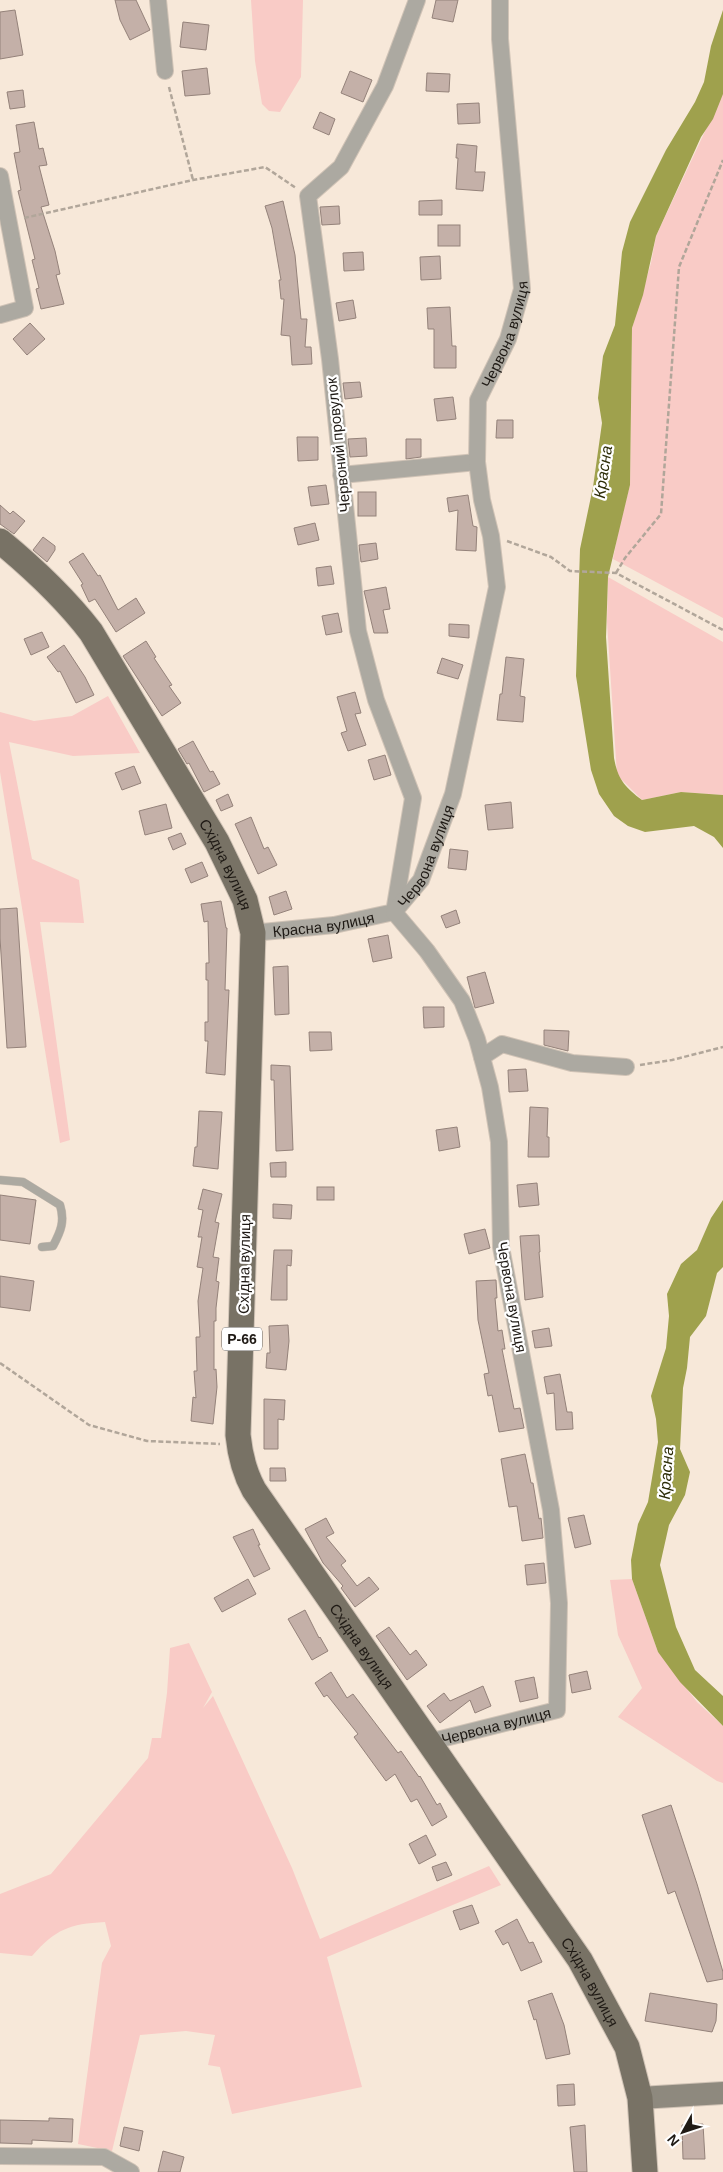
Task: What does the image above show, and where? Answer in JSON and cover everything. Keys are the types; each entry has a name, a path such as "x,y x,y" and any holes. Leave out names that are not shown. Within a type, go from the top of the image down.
{"main road":[{"name":"Східна вулиця","path":"0,541 53,586 72,607 90,632 217,842 245,900 253,933 239,1445 242,1463 254,1490 580,1960 627,2048 640,2098"},
{"name":"Р-66","path":"640,2098 645,2172"}],"street":[{"path":"158,0 165,71"},
{"path":"308,196 340,167 363,126 385,86 416,0"},
{"name":"Червона вулиця","path":"429,1742 557,1710 559,1689 559,1603 551,1510 501,1247 499,1142 490,1087 482,1056 462,1001 428,951 394,912 421,880 453,794 497,586 492,536 482,500 477,462 478,400 508,339 522,289 500,39 500,0"},
{"path":"0,176 25,308 0,315"},
{"name":"Червоний провулок","path":"308,196 330,359 358,631 376,700 413,798 394,912"},
{"path":"341,475 477,462"},
{"name":"Красна вулиця","path":"253,933 334,924 394,912"},
{"path":"482,1056 502,1044 572,1063 626,1067"},
{"path":"640,2098 723,2093"},
{"path":"0,2156 104,2157 131,2172"}],"lane":[{"path":"0,1180 24,1182 60,1205 64,1217 62,1230 53,1246 42,1248"}],"path":[{"path":"165,71 193,180"},
{"path":"616,573 625,558 661,514 679,267 723,160"},
{"path":"9,221 265,166 308,196"},
{"path":"492,536 552,557 570,571 616,573 723,630"},
{"path":"626,1067 672,1060 723,1047"},
{"path":"0,1363 89,1426 147,1441 239,1445"}],"shaded area":[{"path":"251,0 303,0 301,77 280,112 269,111 262,104 255,61"},
{"path":"723,93 723,618 613,559 630,485 632,328 651,263 656,236"},
{"path":"608,577 723,642 723,795 681,792 642,800 617,775 607,622"},
{"path":"108,696 140,753 73,756 9,742 32,859 79,880 84,923 40,922 70,1140 60,1143 0,772 0,712 34,721 72,716"},
{"path":"632,1579 658,1652 697,1702 723,1726 723,1783 618,1717 642,1688 618,1635 610,1580"},
{"path":"189,1643 212,1692 203,1708 213,1696 292,1868 320,1939 489,1866 501,1885 327,1957 362,2087 232,2114 220,2067 208,2065 215,2035 186,2031 140,2035 112,2151 78,2144 102,1963 111,1946 105,1922 82,1924 64,1930 48,1940 32,1956 0,1953 0,1894 51,1874 148,1758 152,1738 161,1738 170,1648"}],"water":[{"name":"Красна","path":"723,10 723,94 713,119 701,137 656,236 643,295 632,328 630,485 608,577 606,637 614,758 620,778 642,800 681,792 723,795 723,848 714,837 694,826 645,832 628,826 614,816 599,794 591,770 576,676 580,549 593,487 602,423 598,398 603,356 615,325 622,252 630,222 666,150 695,102 704,82 711,46"},
{"name":"Красна","path":"723,1200 723,1267 717,1273 706,1316 690,1337 683,1388 680,1449 690,1472 685,1495 669,1525 660,1565 676,1627 695,1670 723,1696 723,1726 680,1682 658,1652 632,1579 631,1560 638,1524 648,1502 658,1442 651,1396 666,1348 669,1316 667,1294 681,1264 697,1250 711,1218"}],"building":[{"path":"115,0 136,0 150,30 130,40 120,20"},
{"path":"436,0 458,0 453,22 432,18"},
{"path":"15,10 23,55 0,59 0,12"},
{"path":"183,22 209,25 206,50 180,47"},
{"path":"207,68 210,94 185,96 182,71"},
{"path":"350,71 372,80 363,102 341,93"},
{"path":"427,73 450,74 449,92 426,91"},
{"path":"23,90 25,107 10,109 7,92"},
{"path":"479,103 480,123 458,124 457,104"},
{"path":"320,112 335,119 329,135 313,128"},
{"path":"34,122 39,149 43,148 47,165 39,166 49,205 41,207 55,251 60,274 56,275 64,304 41,309 36,289 39,288 32,260 35,259 18,191 21,190 14,153 20,152 16,125"},
{"path":"457,144 477,146 475,172 485,172 483,191 456,189"},
{"path":"442,200 442,215 419,215 419,201"},
{"path":"283,201 295,255 301,319 307,319 305,347 311,347 312,364 292,365 290,336 281,335 284,299 281,299 279,280 281,280 272,228 265,206"},
{"path":"339,206 340,224 322,225 320,207"},
{"path":"438,225 460,225 460,246 438,246"},
{"path":"363,252 364,270 344,271 343,253"},
{"path":"440,256 441,279 421,280 420,257"},
{"path":"353,300 356,318 339,321 336,303"},
{"path":"450,307 452,346 456,346 456,368 434,368 434,329 428,329 427,308"},
{"path":"30,323 45,339 27,355 13,339"},
{"path":"360,382 362,397 345,399 343,383"},
{"path":"453,397 456,419 437,421 434,399"},
{"path":"497,420 513,420 513,438 496,438"},
{"path":"297,437 318,437 318,460 298,461"},
{"path":"366,438 367,456 350,457 348,439"},
{"path":"406,439 421,439 421,457 406,459"},
{"path":"326,485 329,504 311,506 308,487"},
{"path":"358,492 376,492 376,516 358,516"},
{"path":"468,495 473,526 477,527 476,551 456,550 458,510 449,512 447,498"},
{"path":"0,505 10,514 13,511 25,521 14,534 0,524"},
{"path":"315,523 319,540 298,545 294,528"},
{"path":"43,537 55,546 55,550 47,562 33,550"},
{"path":"376,543 378,559 361,562 359,545"},
{"path":"83,553 98,576 100,575 118,610 136,598 145,613 116,632 95,599 89,602 81,585 83,584 69,562"},
{"path":"331,566 334,584 318,586 316,568"},
{"path":"386,587 390,609 383,610 388,633 374,633 364,591"},
{"path":"338,613 342,632 326,635 322,616"},
{"path":"449,624 469,625 469,638 449,636"},
{"path":"42,632 49,647 31,655 24,639"},
{"path":"146,641 156,657 154,658 172,685 169,686 181,703 162,716 123,656"},
{"path":"64,645 85,677 94,695 76,703 60,671 58,672 47,657"},
{"path":"506,657 524,659 520,696 525,697 523,722 497,720"},
{"path":"442,658 463,665 458,679 437,673"},
{"path":"355,692 361,713 355,714 366,745 348,751 341,733 347,731 337,697"},
{"path":"193,741 210,772 213,771 220,784 204,792 189,763 187,764 178,749"},
{"path":"385,755 391,775 374,780 368,760"},
{"path":"134,766 141,783 122,790 115,773"},
{"path":"228,794 233,806 221,811 216,800"},
{"path":"511,802 513,828 488,830 485,805"},
{"path":"166,804 172,828 145,835 139,811"},
{"path":"251,817 264,849 268,847 277,865 258,874 235,824"},
{"path":"181,833 186,844 173,850 168,838"},
{"path":"450,849 468,851 466,870 448,868"},
{"path":"202,862 208,876 191,883 185,869"},
{"path":"286,891 292,909 274,915 269,897"},
{"path":"221,901 227,928 225,990 229,990 225,1075 206,1073 208,1041 205,1041 205,1022 208,1022 206,963 209,963 208,921 204,922 201,904"},
{"path":"17,908 26,1047 7,1048 0,909"},
{"path":"456,910 460,923 446,928 441,916"},
{"path":"388,935 392,958 373,962 368,939"},
{"path":"288,966 289,1014 275,1015 273,967"},
{"path":"485,972 494,1003 475,1008 467,977"},
{"path":"423,1007 444,1007 444,1027 424,1028"},
{"path":"544,1030 569,1031 568,1051 544,1045"},
{"path":"309,1032 331,1032 332,1050 310,1051"},
{"path":"271,1065 290,1066 293,1150 276,1151 274,1080 271,1080"},
{"path":"526,1069 528,1091 509,1092 508,1070"},
{"path":"530,1107 548,1108 547,1137 549,1137 549,1157 528,1157"},
{"path":"199,1111 222,1112 218,1169 193,1166 195,1147 197,1147"},
{"path":"457,1127 460,1147 439,1151 436,1130"},
{"path":"286,1162 286,1177 271,1177 270,1163"},
{"path":"537,1183 539,1205 519,1207 517,1185"},
{"path":"317,1187 334,1187 334,1200 317,1200"},
{"path":"203,1189 222,1194 215,1222 219,1223 213,1257 219,1258 216,1281 219,1282 216,1321 214,1321 214,1370 216,1369 217,1387 213,1424 191,1421 193,1397 196,1398 194,1371 197,1371 196,1337 200,1337 198,1301 203,1268 197,1267 202,1237 198,1237 203,1210 198,1209"},
{"path":"0,1195 36,1200 30,1244 0,1240"},
{"path":"273,1204 292,1205 291,1219 273,1218"},
{"path":"485,1229 490,1248 469,1254 464,1234"},
{"path":"539,1235 543,1297 525,1300 520,1236"},
{"path":"274,1250 292,1250 291,1266 287,1265 287,1300 271,1300"},
{"path":"0,1276 34,1281 30,1311 0,1307"},
{"path":"496,1280 497,1298 495,1298 498,1331 502,1330 505,1349 502,1349 514,1409 520,1408 524,1428 499,1432 492,1395 488,1396 484,1374 489,1373 478,1320 476,1281"},
{"path":"288,1325 289,1341 286,1370 266,1368 267,1353 270,1353 269,1326"},
{"path":"549,1328 552,1346 535,1348 532,1331"},
{"path":"560,1374 567,1412 572,1412 573,1429 556,1430 554,1393 547,1394 544,1377"},
{"path":"264,1399 285,1400 284,1420 278,1419 278,1449 264,1449"},
{"path":"525,1454 531,1483 533,1483 539,1519 541,1518 543,1538 522,1541 517,1506 509,1507 501,1459"},
{"path":"270,1468 285,1468 286,1481 270,1481"},
{"path":"584,1515 591,1544 575,1548 568,1518"},
{"path":"326,1518 334,1533 326,1537 346,1561 341,1565 357,1586 369,1577 379,1589 355,1607 341,1588 343,1586 323,1563 305,1529"},
{"path":"253,1529 260,1545 258,1545 270,1569 254,1577 233,1537"},
{"path":"544,1563 546,1583 527,1585 525,1565"},
{"path":"248,1579 256,1594 222,1612 214,1598"},
{"path":"305,1610 328,1651 312,1660 288,1619"},
{"path":"389,1627 410,1655 416,1650 427,1665 407,1680 376,1636"},
{"path":"587,1671 591,1689 572,1693 569,1675"},
{"path":"331,1672 347,1698 353,1694 398,1753 401,1751 420,1776 437,1805 440,1803 447,1817 432,1826 417,1799 411,1802 395,1774 386,1781 354,1737 358,1734 327,1695 324,1697 315,1683"},
{"path":"534,1677 538,1698 520,1702 515,1681"},
{"path":"483,1686 491,1706 475,1713 470,1700 440,1723 427,1706 444,1693 450,1701"},
{"path":"671,1805 697,1884 723,1972 723,1979 707,1982 675,1891 668,1894 642,1815"},
{"path":"426,1835 436,1855 419,1864 409,1844"},
{"path":"446,1862 452,1875 437,1881 432,1867"},
{"path":"472,1905 479,1923 460,1930 453,1911"},
{"path":"517,1919 529,1943 533,1942 542,1962 521,1971 508,1942 503,1945 495,1931"},
{"path":"552,1993 564,2025 570,2054 546,2059 536,2019 534,2020 528,2001"},
{"path":"650,1993 717,2004 716,2021 712,2032 645,2021"},
{"path":"574,2084 575,2105 558,2106 557,2085"},
{"path":"49,2118 73,2119 72,2142 32,2140 32,2144 0,2143 0,2120 49,2121"},
{"path":"703,2124 705,2159 683,2159 682,2125"},
{"path":"585,2125 587,2172 574,2172 570,2127"},
{"path":"124,2127 143,2131 139,2151 120,2146"},
{"path":"163,2151 184,2157 180,2172 158,2172"}]}
